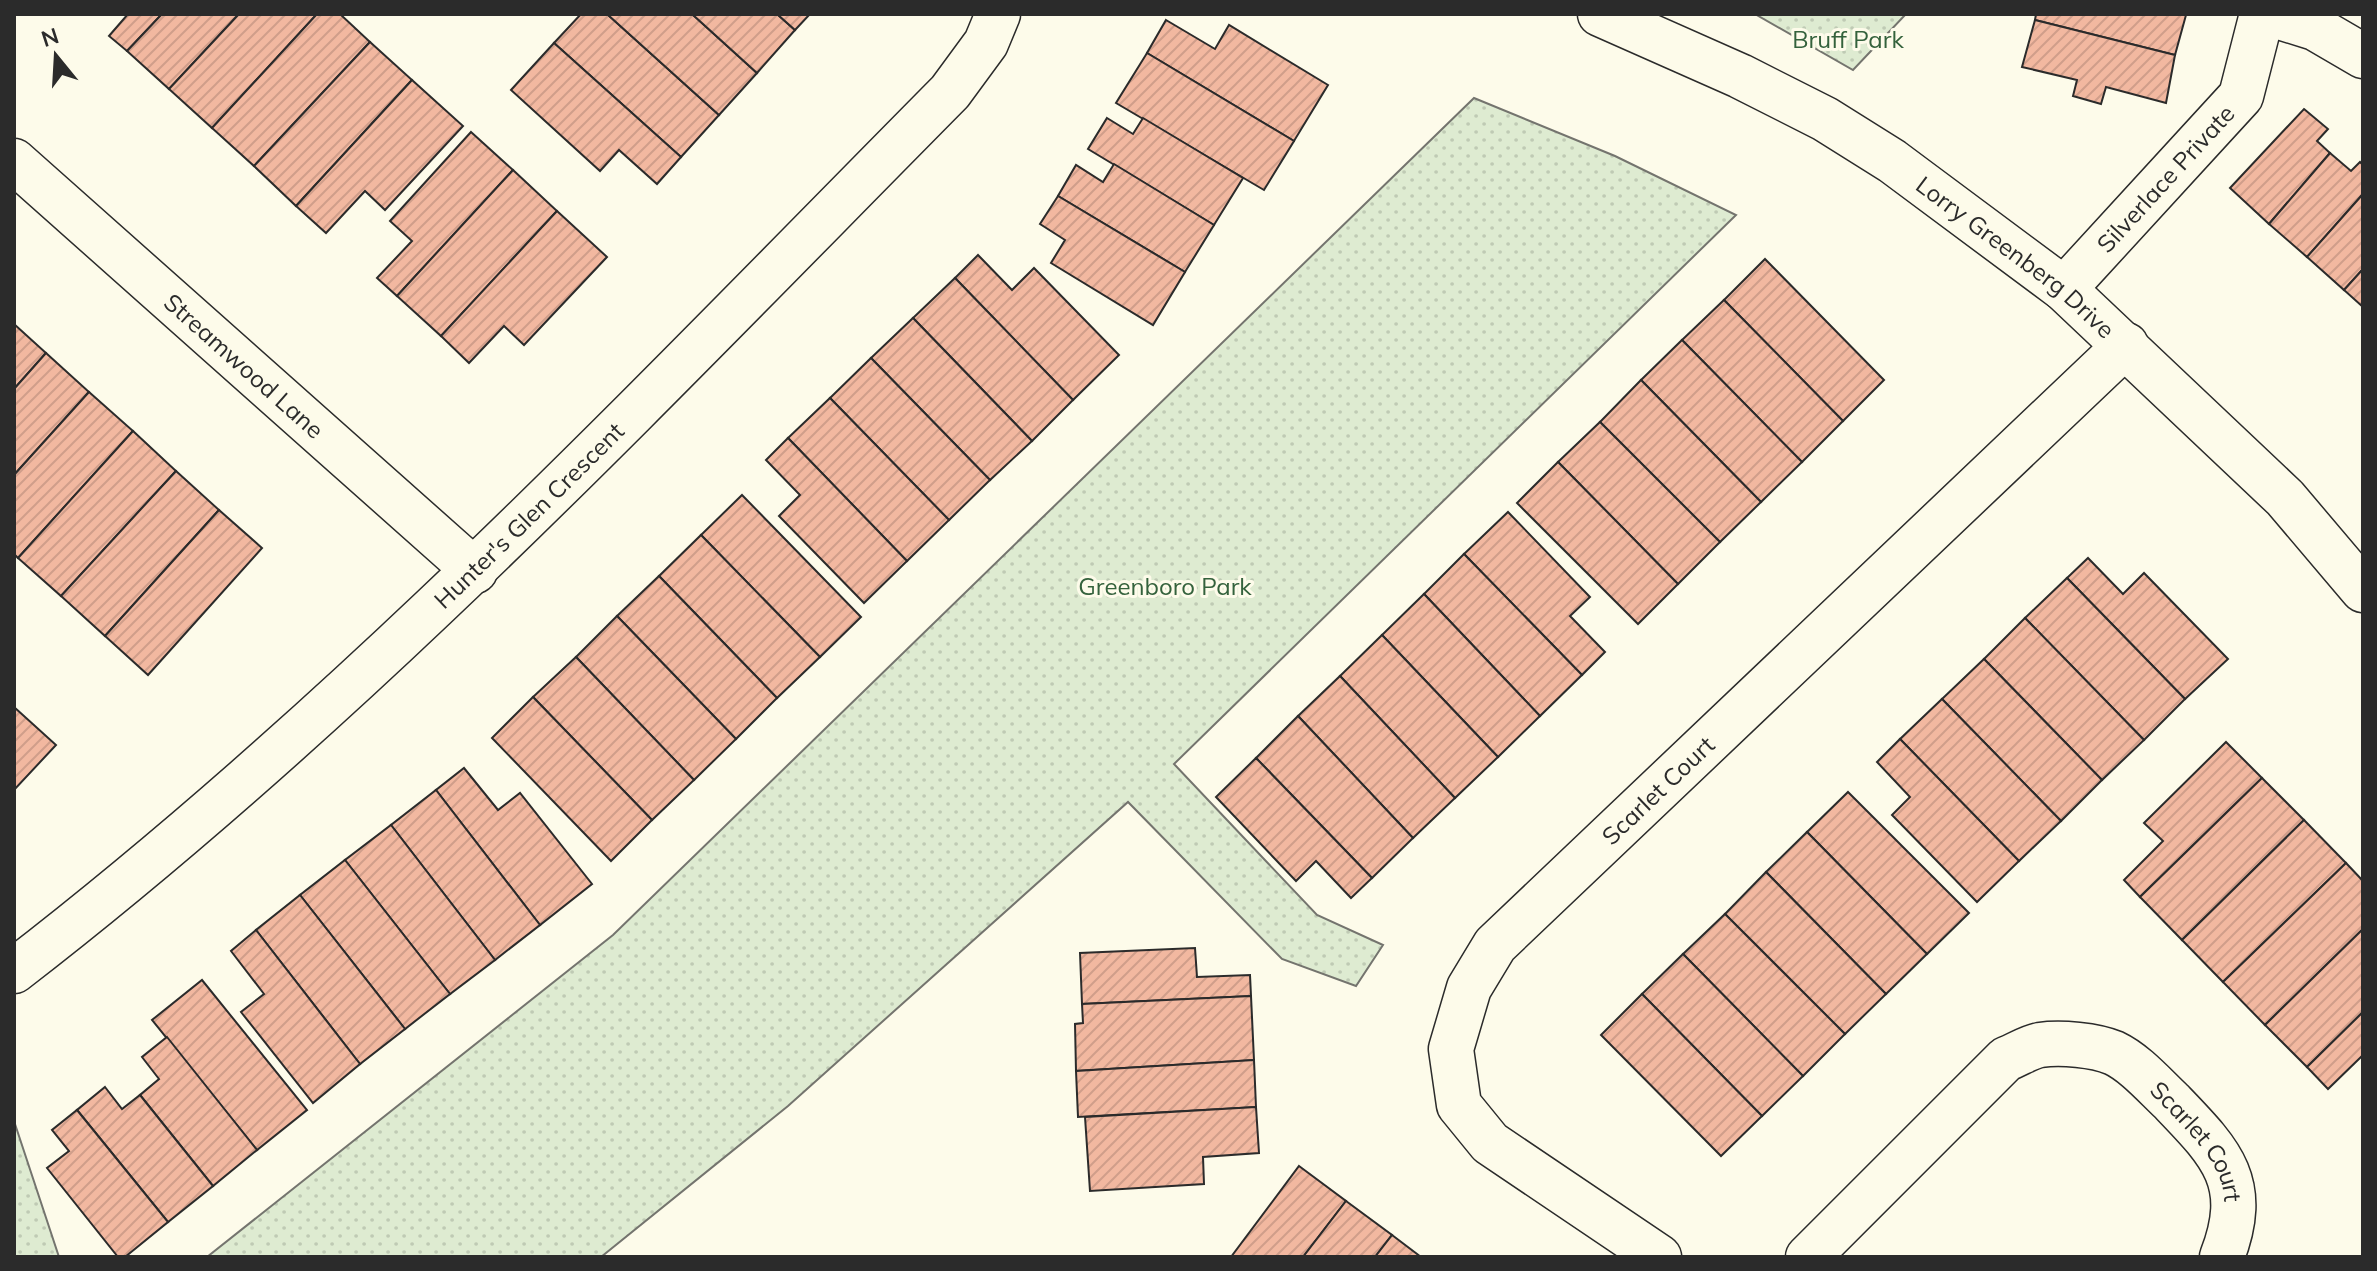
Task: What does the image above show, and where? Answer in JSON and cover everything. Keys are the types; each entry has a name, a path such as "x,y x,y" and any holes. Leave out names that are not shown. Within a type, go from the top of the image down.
{"street":[{"name":"Hunter's Glen Crescent","path":"14,971 347,691 475,571 950,92 986,43 998,14"},
{"name":"Lorry Greenberg Drive","path":"1600,14 1740,76 1825,119 1892,161 2064,289 2285,498 2363,590"},
{"name":"Silverlace Private","path":"2064,289 2241,96 2262,14"},
{"path":"2270,14 2315,28 2363,56"},
{"name":"Streamwood Lane","path":"14,161 475,571"},
{"name":"Scarlet Court","path":"1659,1257 1490,1143 1459,1105 1451,1049 1469,988 1495,945 2126,345"},
{"name":"Scarlet Court","path":"1808,1257 2006,1059 2040,1045 2078,1046 2114,1053 2147,1078 2216,1147 2232,1185 2232,1229 2222,1257"}],"green space":[{"name":"Bruff Park","path":"1755,14 1906,14 1853,70"},
{"name":"Greenboro Park","path":"1474,98 1615,156 1736,215 1174,764 1317,915 1383,945 1356,986 1282,959 1128,802 788,1106 601,1257 207,1257 613,935"},
{"path":"14,1121 59,1257 14,1257"}],"building":[{"path":"128,14 162,14 127,51 109,36"},
{"path":"162,14 239,14 169,89 127,51"},
{"path":"239,14 317,14 212,128 169,89"},
{"path":"317,14 340,14 370,42 254,166 212,128"},
{"path":"581,14 607,14 719,115 681,157 554,43"},
{"path":"607,14 692,14 757,73 719,115"},
{"path":"692,14 777,14 795,30 757,73"},
{"path":"777,14 810,14 795,30"},
{"path":"2036,14 2186,15 2175,55 2035,20"},
{"path":"1166,20 1215,49 1229,25 1328,85 1294,141 1147,53"},
{"path":"2035,20 2175,55 2166,103 2106,87 2101,104 2073,96 2077,80 2022,67"},
{"path":"370,42 412,80 296,206 254,166"},
{"path":"554,43 681,157 657,184 619,150 600,171 511,90"},
{"path":"1147,53 1294,141 1264,190 1116,103"},
{"path":"412,80 463,126 385,210 365,191 326,233 296,206"},
{"path":"2304,109 2328,129 2317,141 2330,153 2269,224 2230,188"},
{"path":"1107,118 1133,134 1143,118 1243,178 1214,225 1088,149"},
{"path":"471,132 513,170 397,296 377,278 412,241 390,221"},
{"path":"2330,153 2351,171 2360,162 2363,165 2363,194 2307,257 2269,224"},
{"path":"1114,164 1214,225 1185,272 1058,196 1076,165 1103,182"},
{"path":"513,170 557,211 441,336 397,296"},
{"path":"2363,194 2363,269 2344,290 2307,257"},
{"path":"1058,196 1185,272 1153,325 1051,263 1065,240 1040,224"},
{"path":"557,211 607,257 524,345 504,326 469,363 441,336"},
{"path":"978,255 1012,290 1034,268 1119,355 1073,400 955,278"},
{"path":"1765,259 1884,380 1843,421 1724,300"},
{"path":"2363,269 2363,307 2344,290"},
{"path":"955,278 1073,400 1032,441 913,318"},
{"path":"1724,300 1843,421 1802,462 1682,340"},
{"path":"913,318 1032,441 990,480 871,358"},
{"path":"14,324 46,353 14,389"},
{"path":"1682,340 1802,462 1761,502 1641,380"},
{"path":"46,353 89,392 14,475 14,389"},
{"path":"871,358 990,480 949,520 830,398"},
{"path":"1641,380 1761,502 1720,542 1600,422"},
{"path":"89,392 133,431 18,558 14,554 14,475"},
{"path":"830,398 949,520 907,561 788,438"},
{"path":"1600,422 1720,542 1678,584 1558,462"},
{"path":"133,431 176,471 61,596 18,558"},
{"path":"788,438 907,561 864,603 779,516 800,495 766,460"},
{"path":"1558,462 1678,584 1638,624 1517,503"},
{"path":"176,471 219,510 105,636 61,596"},
{"path":"742,495 861,617 820,657 701,535"},
{"path":"219,510 262,548 148,675 105,636"},
{"path":"1508,512 1590,597 1570,616 1605,652 1582,675 1464,554"},
{"path":"701,535 820,657 777,698 659,576"},
{"path":"1464,554 1582,675 1540,716 1424,594"},
{"path":"2088,558 2123,594 2144,573 2228,659 2185,699 2067,578"},
{"path":"659,576 777,698 736,739 617,616"},
{"path":"2067,578 2185,699 2144,740 2025,618"},
{"path":"1424,594 1540,716 1498,757 1382,635"},
{"path":"617,616 736,739 694,780 576,657"},
{"path":"2025,618 2144,740 2102,780 1984,659"},
{"path":"1382,635 1498,757 1455,798 1340,676"},
{"path":"576,657 694,780 652,820 533,697"},
{"path":"1984,659 2102,780 2061,821 1942,699"},
{"path":"1340,676 1455,798 1413,838 1298,716"},
{"path":"533,697 652,820 611,861 492,738"},
{"path":"1942,699 2061,821 2019,861 1900,739"},
{"path":"14,707 56,745 14,790"},
{"path":"1298,716 1413,838 1372,878 1256,758"},
{"path":"1900,739 2019,861 1977,902 1892,815 1910,797 1877,762"},
{"path":"2226,742 2262,778 2140,897 2124,880 2163,841 2144,823"},
{"path":"1256,758 1372,878 1351,898 1316,861 1296,881 1216,797"},
{"path":"464,768 498,810 520,793 592,884 540,925 436,790"},
{"path":"2262,778 2304,820 2182,940 2140,897"},
{"path":"436,790 540,925 495,960 391,825"},
{"path":"1848,792 1969,913 1927,954 1807,832"},
{"path":"2304,820 2346,863 2223,982 2182,940"},
{"path":"391,825 495,960 450,994 345,860"},
{"path":"1807,832 1927,954 1886,994 1766,872"},
{"path":"345,860 450,994 405,1029 300,895"},
{"path":"2346,863 2363,881 2363,929 2265,1025 2223,982"},
{"path":"1766,872 1886,994 1845,1034 1725,914"},
{"path":"300,895 405,1029 360,1064 256,930"},
{"path":"1725,914 1845,1034 1803,1076 1683,954"},
{"path":"2363,929 2363,1012 2307,1067 2265,1025"},
{"path":"256,930 360,1064 313,1103 241,1012 264,994 231,951"},
{"path":"1195,948 1197,977 1250,975 1251,996 1082,1004 1080,953"},
{"path":"1683,954 1803,1076 1762,1116 1642,994"},
{"path":"202,980 307,1110 257,1150 152,1020"},
{"path":"1642,994 1762,1116 1721,1156 1601,1035"},
{"path":"1251,996 1254,1060 1076,1071 1075,1024 1083,1023 1082,1004"},
{"path":"2363,1012 2363,1055 2328,1089 2307,1067"},
{"path":"167,1037 257,1150 213,1186 140,1095 159,1079 142,1057"},
{"path":"1254,1060 1256,1107 1078,1117 1076,1071"},
{"path":"105,1087 122,1109 140,1095 213,1186 168,1222 77,1110"},
{"path":"1256,1107 1259,1153 1203,1157 1204,1184 1090,1191 1085,1117"},
{"path":"77,1110 168,1222 125,1257 118,1257 47,1168 69,1151 52,1130"},
{"path":"1299,1166 1346,1201 1303,1257 1231,1257"},
{"path":"1346,1201 1392,1235 1375,1257 1303,1257"},
{"path":"1392,1235 1421,1257 1375,1257"}]}
